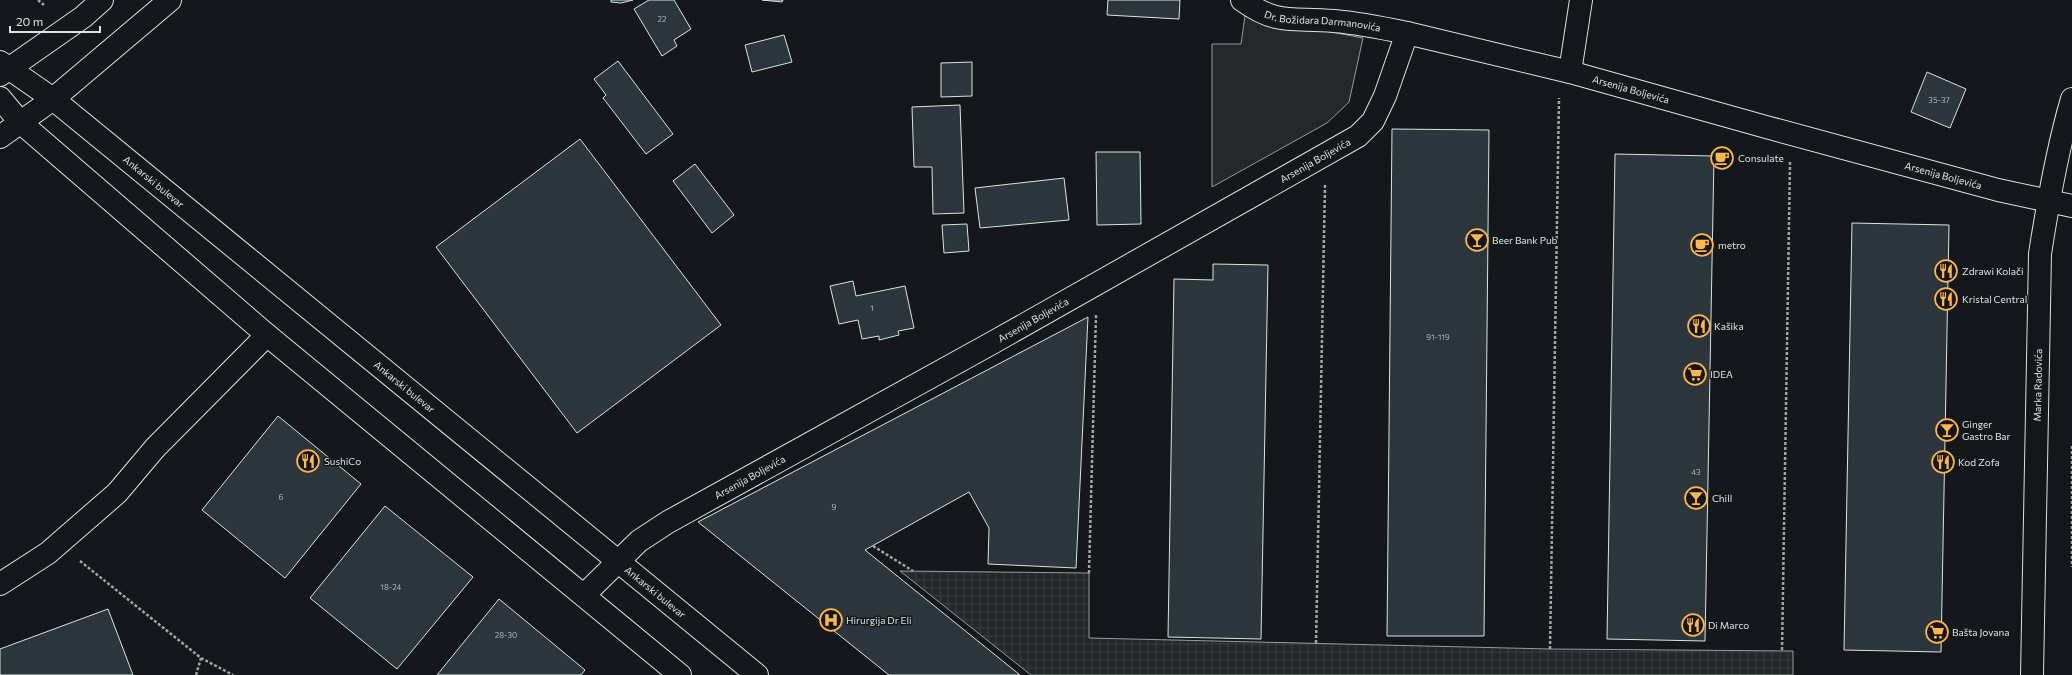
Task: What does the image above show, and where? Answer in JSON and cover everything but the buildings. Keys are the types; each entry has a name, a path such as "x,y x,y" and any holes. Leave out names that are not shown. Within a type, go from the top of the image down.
{"street":[{"path":"3,68 83,16 102,0"},
{"path":"0,137 53,99 170,0"},
{"name":"Dr. Božidara Darmanovića","path":"1242,0 1256,10 1279,19 1351,23 1407,33"},
{"path":"1570,72 1581,0"},
{"name":"Arsenija Boljevića","path":"584,595 639,541 668,522 999,339 1358,136 1373,122 1385,96 1407,33 1570,72 1766,128 1998,190 2072,206"},
{"name":"Ankarski bulevar","path":"3,68 53,99 288,293 618,560 757,675"},
{"path":"0,98 20,122 267,335 680,675"},
{"name":"Marka Radovića","path":"2032,675 2040,254 2048,200 2062,133 2072,99"},
{"path":"0,584 13,577 59,544 117,493 155,448 267,335"}],"path":[{"path":"38,0 44,5"},
{"path":"1550,649 1559,93"},
{"path":"1782,650 1790,158"},
{"path":"1316,643 1326,180"},
{"path":"1089,573 1096,312"},
{"path":"2072,446 2072,567"},
{"path":"59,544 201,658 234,675"},
{"path":"873,546 912,571"},
{"path":"196,675 201,658"}],"shaded area":[{"path":"1245,16 1363,38 1349,102 1327,123 1212,187 1212,44 1241,44"},
{"path":"900,571 1089,573 1089,638 1550,649 1793,651 1793,675 1031,675"}],"place":[{"name":"Consulate","path":"1722,158"},
{"name":"Beer Bank Pub","path":"1477,240"},
{"name":"metro","path":"1702,245"},
{"name":"Zdrawi Kolači","path":"1946,271"},
{"name":"Kristal Central","path":"1946,299"},
{"name":"Kašika","path":"1699,326"},
{"name":"IDEA","path":"1695,374"},
{"name":"Ginger Gastro Bar","path":"1947,430"},
{"name":"SushiCo","path":"308,461"},
{"name":"Kod Zofa","path":"1943,462"},
{"name":"Chill","path":"1696,498"},
{"name":"Hirurgija Dr Eli","path":"831,620"},
{"name":"Di Marco","path":"1693,625"},
{"name":"Bašta Jovana","path":"1937,632"}]}
